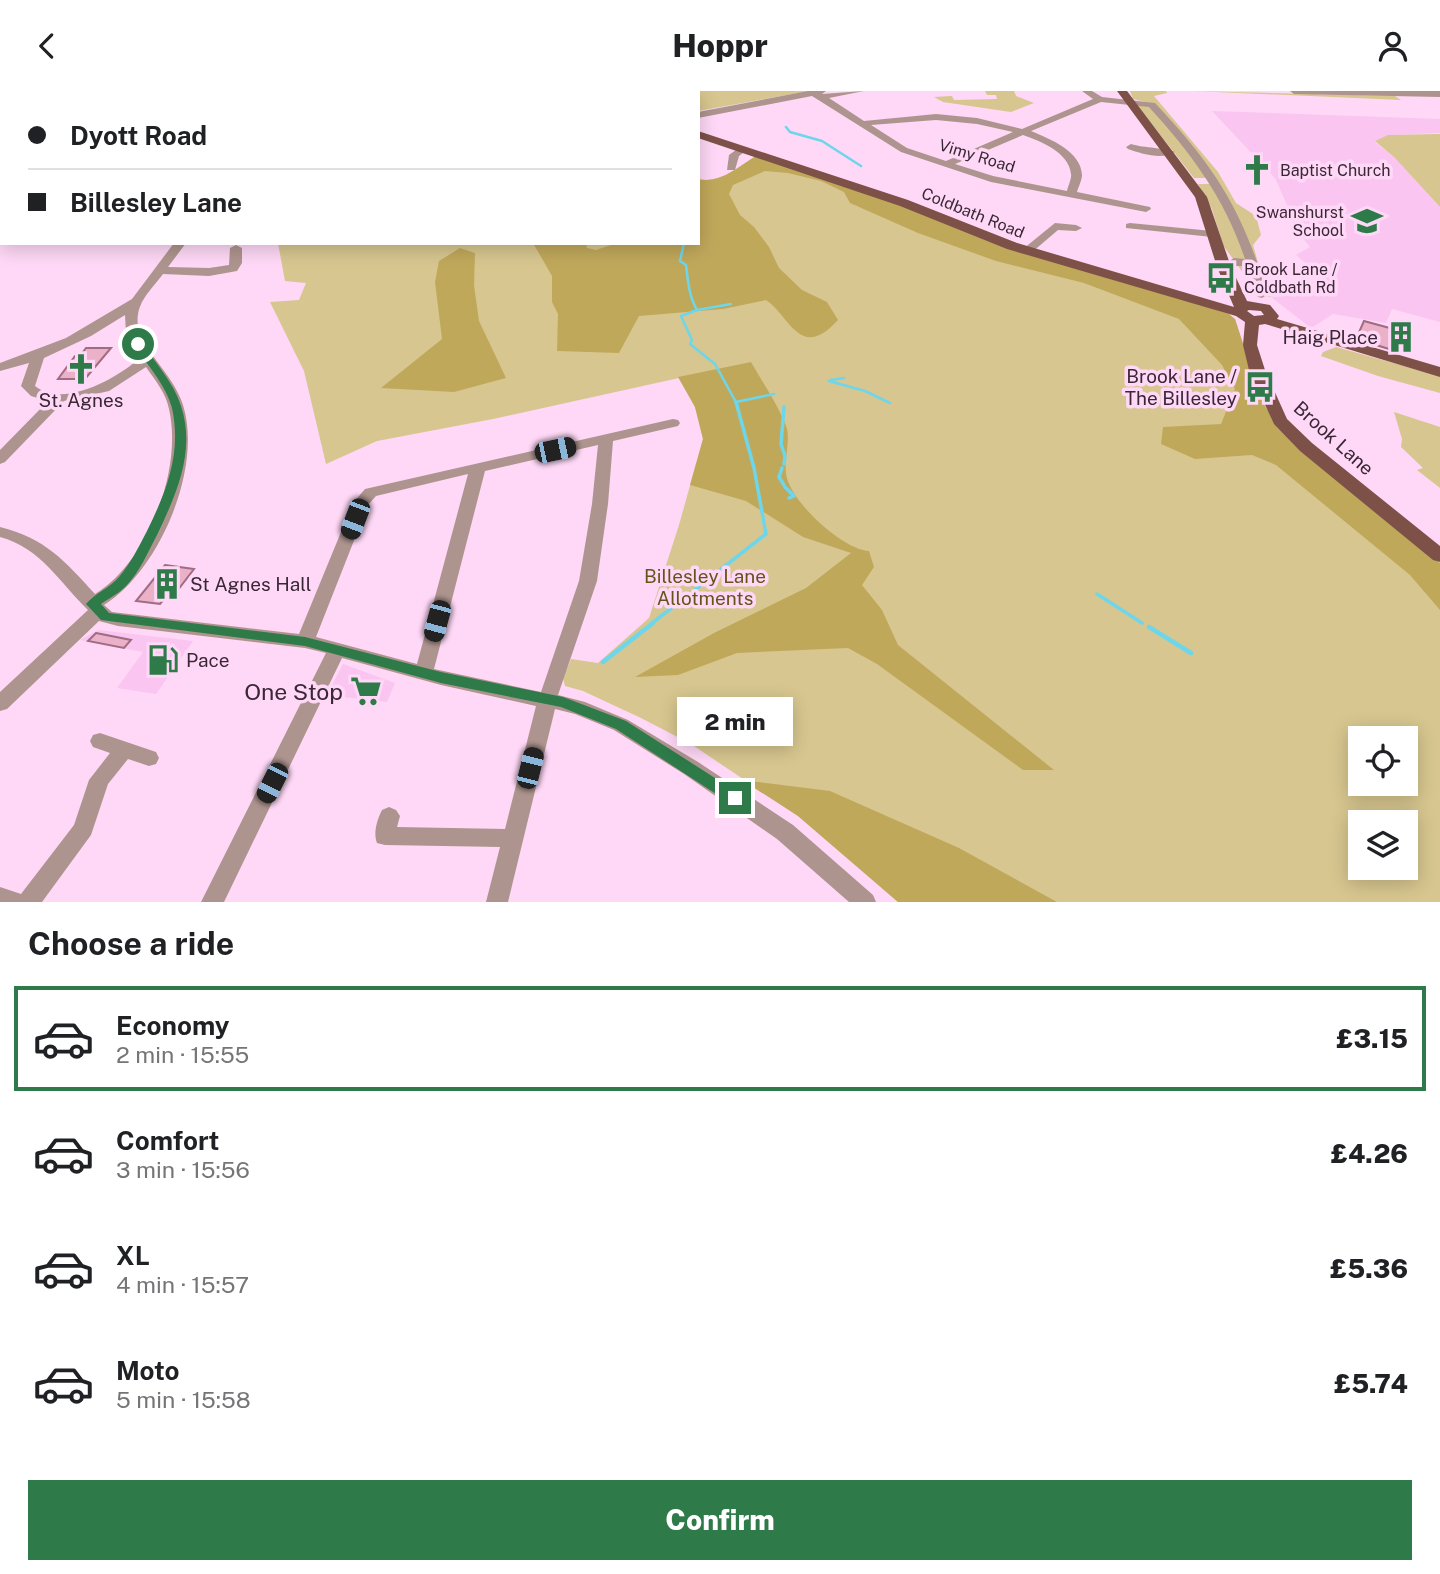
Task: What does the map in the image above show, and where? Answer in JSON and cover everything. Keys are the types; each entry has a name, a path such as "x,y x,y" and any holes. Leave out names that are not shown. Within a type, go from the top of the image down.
{"main road":[{"path":"1128,98 1191,180 1201,197 1212,234 1256,310"},
{"name":"Coldbath Road","path":"700,135 904,202 981,236 1027,251 1256,310 1304,333 1340,340 1440,372"},
{"name":"Brook Lane","path":"1256,310 1250,345 1269,402 1280,421 1306,447 1440,556"}],"street":[{"path":"700,115 820,94 860,91"},
{"path":"1086,91 1100,99"},
{"path":"1296,91 1440,95"},
{"name":"Vimy Road","path":"820,94 861,124 904,150 991,179 1146,209"},
{"name":"Brook Lane","path":"1100,99 1128,98 1152,105 1216,181 1230,205 1253,264 1256,310"},
{"path":"946,164 1100,99"},
{"path":"861,124 897,118 936,117 983,121 1024,131 1053,144 1076,166 1077,184 1071,195"},
{"path":"1131,147 1147,152 1170,152"},
{"path":"731,168 734,155 743,149"},
{"path":"1191,180 1216,181"},
{"path":"1027,251 1055,226 1076,228"},
{"path":"1129,226 1212,234"},
{"path":"0,705 121,583 138,561 173,490 180,439 176,406 129,328 129,316 136,302 179,245"},
{"path":"160,270 209,272 233,268 236,263 236,248"},
{"path":"1229,265 1253,264"},
{"path":"0,367 37,357 99,329 136,302"},
{"path":"99,329 129,328"},
{"path":"37,357 27,386 39,395 60,397 90,394 105,389 148,358"},
{"path":"0,459 60,397"},
{"path":"305,641 365,498 381,488 673,423"},
{"path":"497,902 548,698 588,581 600,504 606,439"},
{"path":"424,673 478,467"},
{"path":"0,532 18,536 34,544 106,617 305,641 424,673 548,698 621,725 691,768 785,832 866,902"},
{"path":"212,902 337,650"},
{"path":"100,741 149,758"},
{"path":"29,902 83,829 99,780 124,750"},
{"path":"389,816 385,836 511,838"},
{"path":"0,897 14,902"}],"shaded area":[{"name":"Swanshurst School","path":"1212,111 1440,119 1440,133 1389,135 1375,142 1395,158 1440,207 1440,322 1392,309 1386,323 1333,314 1311,328 1271,297 1314,293 1318,289 1313,269 1296,255 1310,247 1300,234 1275,178"},
{"path":"756,156 1229,314 1235,319 1261,399 1278,428 1440,563 1440,610 1410,575 1276,465 1252,455 1195,459 1161,444 1163,427 1221,424 1235,389 1222,365 1179,319 1084,283 996,261 918,233 850,203 844,192 821,181 765,171 733,185 729,194 740,215 754,227 769,247 779,268 802,290 827,302 838,320 825,332 814,337 797,332 766,300 723,309 639,316 619,353 557,351 558,314 552,302 552,276 534,245 586,245 587,248 596,250 611,245 700,245 700,179 714,179"},
{"path":"460,248 475,253 474,285 479,321 506,378 454,392 381,388 442,339 435,282 439,261"},
{"path":"751,362 785,422 788,440 786,473 789,484 818,522 845,542 869,551 874,567 862,585 882,610 898,645 1054,770 1023,770 877,664 848,648 737,653 678,675 635,677 714,633 806,588 851,553 803,537 746,501 690,485 703,439 695,407 678,377"},
{"path":"98,630 193,641 156,694 117,688 143,652 80,640"},
{"path":"343,664 395,683 387,702 327,695"},
{"path":"742,780 830,791 959,848 1057,902 898,902 798,816"}],"green space":[{"path":"700,91 810,91 700,111"},
{"path":"985,91 1014,91 1016,96 1034,103 1011,112 943,102 934,97 952,96 954,100 997,99 996,95 987,95"},
{"path":"1130,91 1166,91 1167,93 1154,96 1218,172 1236,203 1256,216 1261,235 1253,245 1266,291 1271,297 1259,295 1223,245 1212,209 1198,184 1218,184 1209,178 1194,178 1137,105 1154,104 1133,99"},
{"path":"1193,91 1395,96 1401,100"},
{"path":"1440,134 1440,207 1395,158 1375,141 1388,135"},
{"name":"Billesley Lane Allotments","path":"756,156 1235,319 1261,399 1278,428 1440,563 1440,902 898,902 798,816 691,744 583,691 565,686 563,678 571,659 598,663 649,618 703,439 695,407 679,378 493,419 377,441 326,464 304,371 270,302 299,300 306,283 285,281 278,245 700,245 700,179 721,177"},
{"path":"1336,347 1440,376 1440,393 1378,376 1321,356 1323,352"},
{"path":"1394,412 1440,427 1440,488 1417,470 1423,468 1401,447 1402,439"}],"building":[{"name":"Haig Place","path":"1364,321 1408,333 1399,352 1356,339"},
{"name":"St. Agnes","path":"86,348 111,348 85,379 58,379 75,356 80,356"},
{"name":"St Agnes Hall","path":"165,565 194,569 171,599 165,598 160,604 136,601"},
{"path":"96,633 131,640 124,648 88,641"}],"waterway":[{"path":"786,127 790,132 822,141 861,166"},
{"path":"684,245 680,261 686,265 697,310"},
{"path":"697,310 731,304"},
{"path":"697,310 681,316 692,340 690,344 715,364 736,402"},
{"path":"831,380 844,378"},
{"path":"829,381 865,391 890,403"},
{"path":"736,402 774,394"},
{"path":"651,624 766,534 754,468 736,402"},
{"path":"784,407 781,444 785,456 784,464"},
{"path":"782,468 779,477 784,485"},
{"path":"785,487 794,496 789,498"},
{"path":"1097,594 1142,623"},
{"path":"603,662 653,623"},
{"path":"1149,627 1191,653"}],"place":[{"name":"Baptist Church","path":"1257,170"},
{"name":"Swanshurst School","path":"1367,221"},
{"name":"Brook Lane / Coldbath Rd","path":"1221,278"},
{"name":"Haig Place","path":"1401,337"},
{"name":"St. Agnes","path":"81,369"},
{"name":"Brook Lane / The Billesley","path":"1260,387"},
{"name":"St Agnes Hall","path":"167,584"},
{"name":"Pace","path":"163,660"},
{"name":"One Stop","path":"366,691"}],"route":[{"path":"138,344 161,377 176,406 180,439 178,467 173,490 138,561 121,583 92,604 106,617 305,641 441,678 563,702 621,725 735,798"}]}
